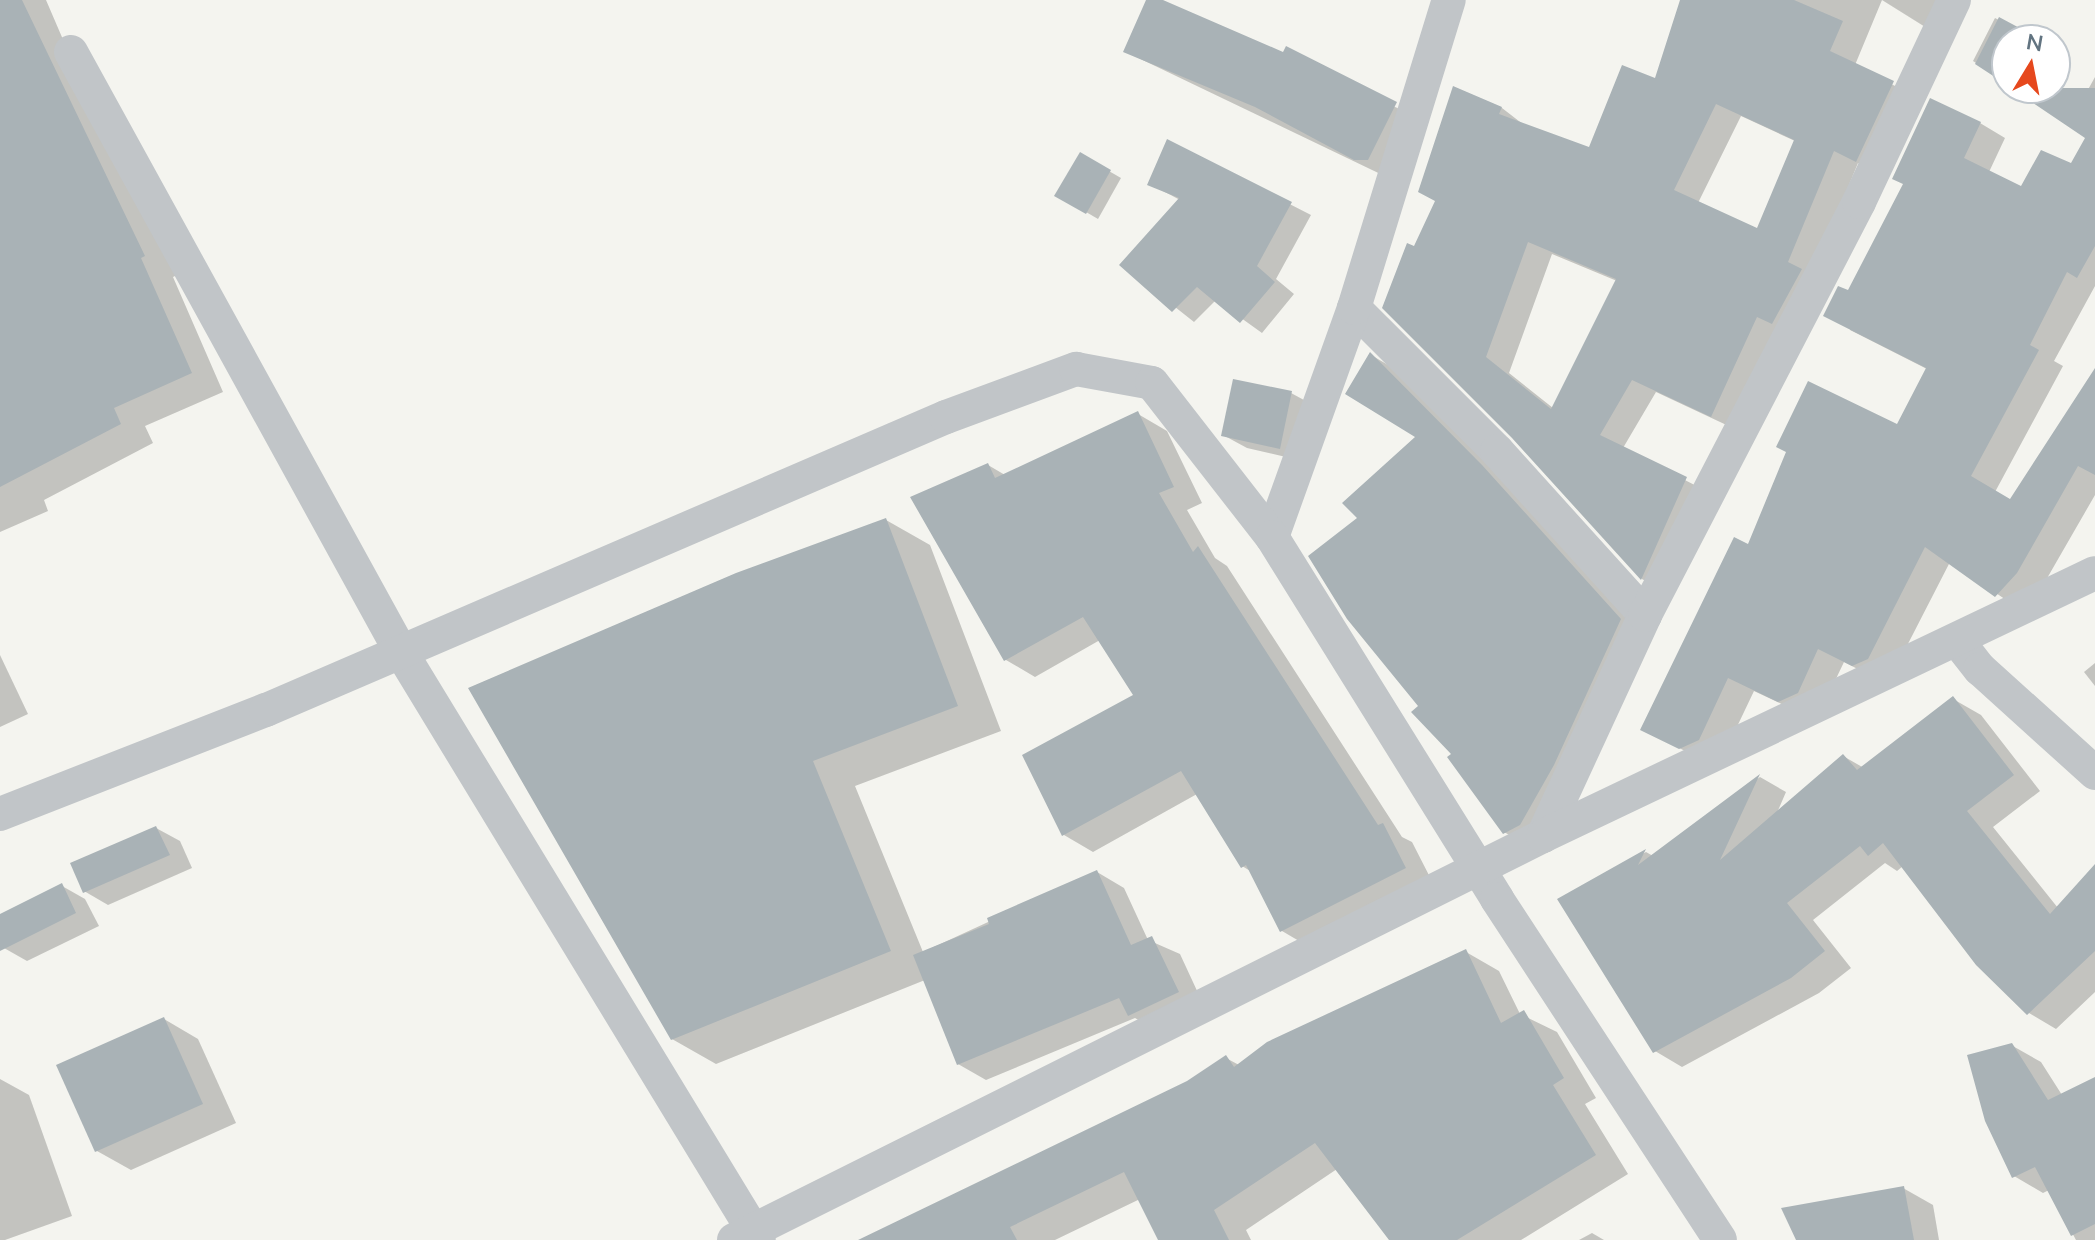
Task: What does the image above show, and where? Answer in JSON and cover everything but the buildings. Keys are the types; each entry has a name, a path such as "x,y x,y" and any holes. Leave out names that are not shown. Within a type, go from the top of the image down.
{"street":[{"path":"1272,537 1354,308 1449,0"},
{"path":"1543,836 1645,615 1859,202 1954,0"},
{"path":"71,52 401,652 749,1237 1543,836 2095,573"},
{"path":"1354,308 1497,451 1645,615"},
{"path":"0,814 401,652 946,417 1076,369 1152,383 1272,537 1481,870 1720,1240"},
{"path":"1957,640 1980,669 2095,773"}]}
